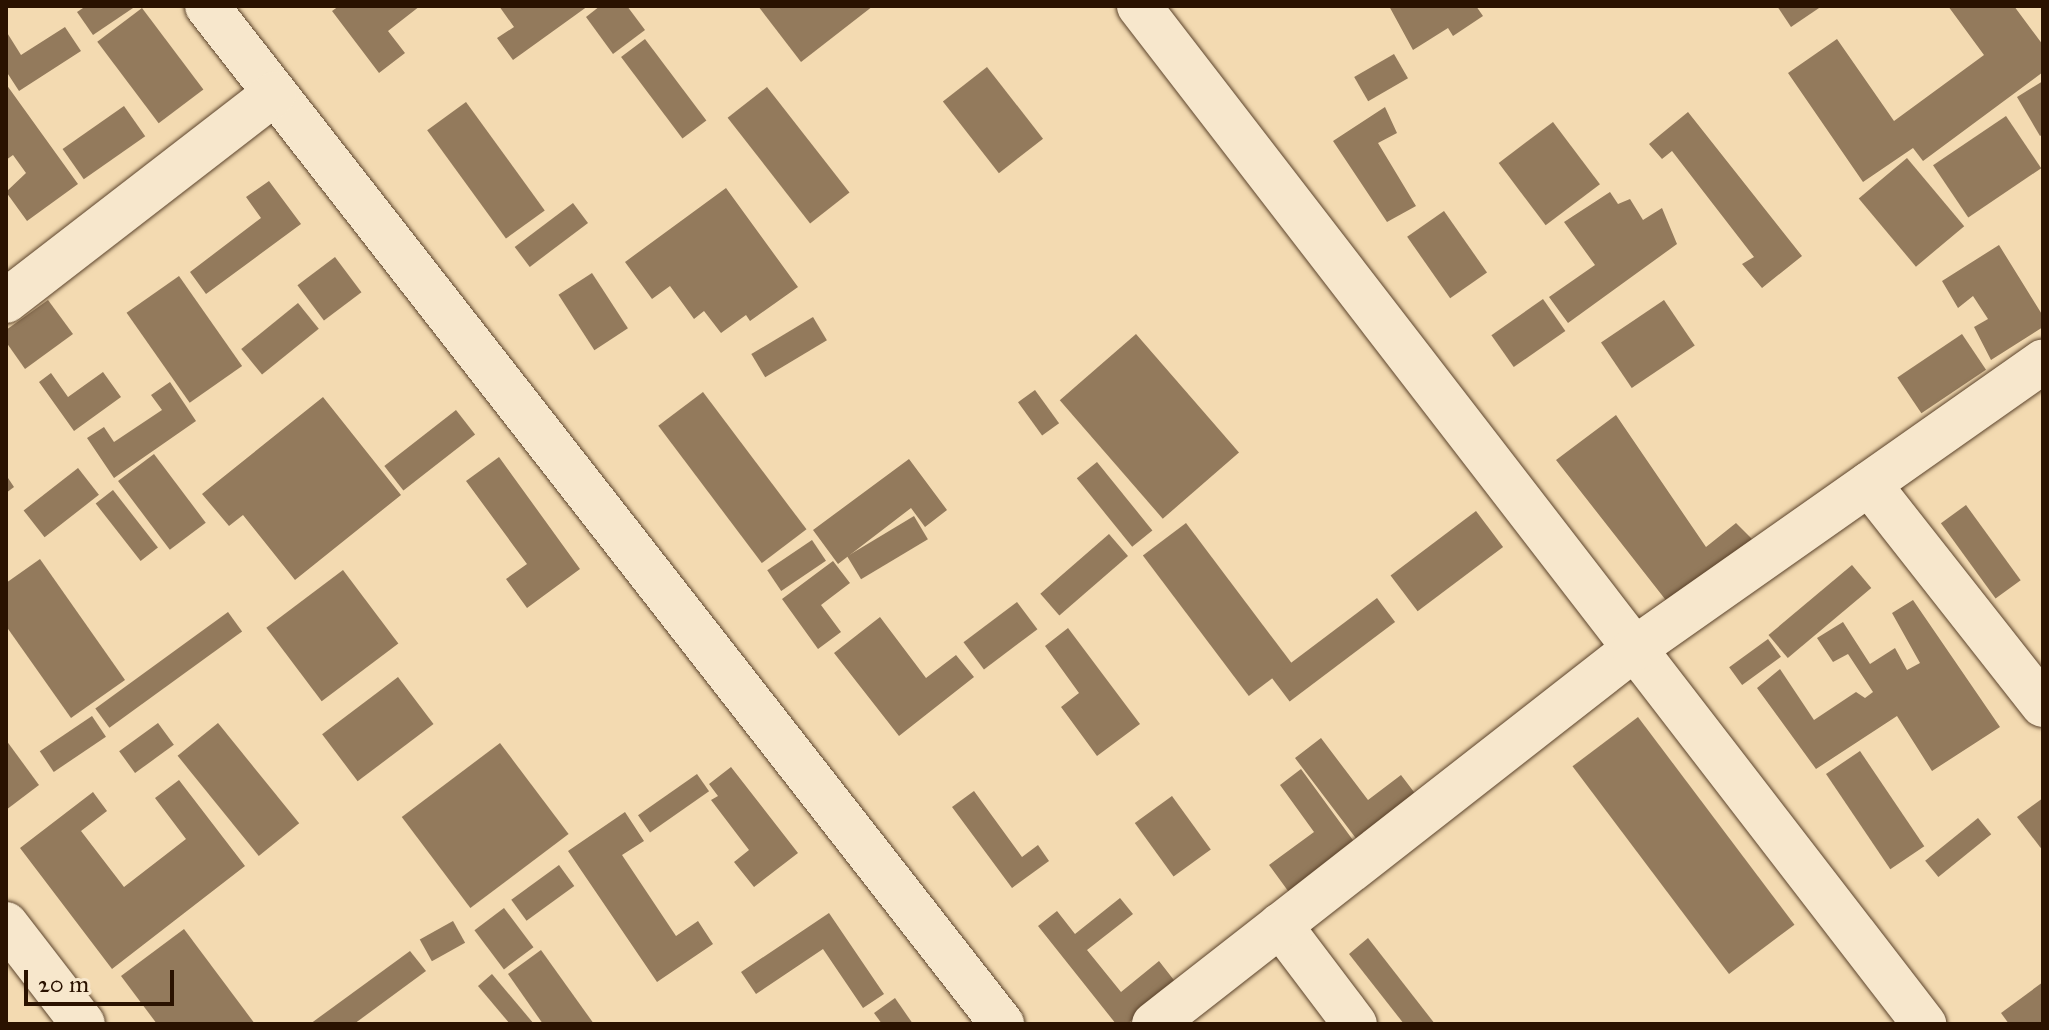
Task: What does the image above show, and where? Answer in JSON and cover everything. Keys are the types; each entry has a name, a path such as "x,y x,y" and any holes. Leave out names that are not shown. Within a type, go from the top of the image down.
{"street":[{"path":"207,6 1002,1024"},
{"path":"1139,6 1924,1024"},
{"path":"6,301 274,94"},
{"path":"1154,1024 1634,649 2043,362"},
{"path":"1869,484 2043,705"},
{"path":"6,924 83,1024"},
{"path":"1280,925 1355,1024"}],"building":[{"path":"86,6 136,6 93,35 77,12"},
{"path":"339,6 420,6 388,31 405,53 379,73 332,11"},
{"path":"499,6 588,6 513,60 497,38 514,27"},
{"path":"600,6 627,6 645,30 613,54 586,17"},
{"path":"758,6 873,6 801,62"},
{"path":"1389,6 1476,6 1483,16 1453,36 1448,28 1413,50"},
{"path":"1777,6 1822,6 1791,27"},
{"path":"1948,6 2014,6 2043,45 2043,72 1923,161 1913,148 1863,182 1788,73 1837,39 1894,121 1984,55"},
{"path":"142,8 203,89 159,123 97,42"},
{"path":"65,27 81,51 19,91 6,71 6,31 21,55"},
{"path":"645,39 706,120 682,139 621,57"},
{"path":"1394,54 1408,78 1368,101 1354,77"},
{"path":"987,67 1043,139 999,173 943,101"},
{"path":"2043,81 2043,134 2040,136 2017,97"},
{"path":"6,84 78,184 27,221 6,192 26,173 13,155 6,160"},
{"path":"767,87 849,193 810,223 728,118"},
{"path":"466,102 545,210 506,239 427,130"},
{"path":"124,106 145,136 84,179 63,149"},
{"path":"1385,107 1397,133 1378,143 1416,206 1387,222 1333,141"},
{"path":"1688,112 1802,256 1762,288 1742,264 1754,257 1672,151 1662,159 1649,144"},
{"path":"2006,116 2041,168 1968,217 1933,165"},
{"path":"1553,122 1600,184 1546,225 1499,163"},
{"path":"1907,158 1964,226 1916,267 1859,198"},
{"path":"269,181 301,224 206,294 190,272 261,218 246,197"},
{"path":"726,188 798,287 750,321 746,315 721,333 704,311 694,319 670,286 652,299 625,262"},
{"path":"1610,192 1618,204 1630,199 1643,220 1662,208 1677,244 1568,323 1549,297 1595,265 1564,222"},
{"path":"573,203 588,223 530,267 515,247"},
{"path":"1444,211 1487,272 1450,298 1407,237"},
{"path":"1999,245 2043,316 2043,327 1991,360 1974,327 1988,319 1973,296 1958,308 1942,281"},
{"path":"335,257 361,292 324,320 297,285"},
{"path":"592,273 628,328 594,350 558,295"},
{"path":"179,276 242,366 190,403 127,313"},
{"path":"1543,299 1565,331 1514,367 1491,335"},
{"path":"48,300 73,334 25,369 6,342 6,330"},
{"path":"1664,300 1695,346 1632,388 1601,342"},
{"path":"298,303 319,329 262,375 241,349"},
{"path":"813,317 827,340 765,377 751,354"},
{"path":"1136,334 1239,452 1163,519 1060,400"},
{"path":"1962,334 1986,370 1921,413 1897,378"},
{"path":"103,372 121,397 74,431 39,382 51,373 68,397"},
{"path":"170,382 196,421 114,478 87,438 104,427 114,442 162,410 151,395"},
{"path":"1035,390 1059,423 1042,436 1018,402"},
{"path":"703,392 807,529 762,563 658,426"},
{"path":"323,397 401,495 295,580 243,515 229,526 202,494"},
{"path":"456,410 475,434 403,490 384,466"},
{"path":"1616,415 1706,547 1736,523 1755,542 1672,608 1556,460"},
{"path":"154,454 206,523 170,550 118,481"},
{"path":"499,457 580,569 527,608 506,579 527,564 466,481"},
{"path":"909,459 947,510 925,527 911,508 838,564 813,530"},
{"path":"1097,462 1152,530 1132,547 1077,478"},
{"path":"78,468 99,495 45,537 24,510"},
{"path":"6,475 14,487 6,493"},
{"path":"113,490 158,548 141,561 96,504"},
{"path":"1966,505 2021,580 1996,598 1941,523"},
{"path":"1476,511 1503,547 1418,611 1391,575"},
{"path":"914,516 928,539 861,579 847,556"},
{"path":"1186,523 1292,664 1249,696 1143,555"},
{"path":"1109,534 1128,556 1059,616 1040,594"},
{"path":"812,540 826,561 781,591 767,570"},
{"path":"40,559 125,680 71,718 6,626 6,583"},
{"path":"833,561 850,583 821,605 841,632 818,649 782,599"},
{"path":"1852,565 1871,588 1788,658 1769,635"},
{"path":"343,570 398,643 322,701 266,628"},
{"path":"1377,598 1395,622 1290,701 1272,677"},
{"path":"1913,600 2000,727 1932,771 1897,716 1816,769 1757,688 1780,669 1814,720 1856,692 1865,698 1873,692 1848,654 1833,662 1817,638 1843,622 1870,664 1895,648 1907,670 1920,663 1892,613"},
{"path":"1017,602 1037,629 984,669 963,642"},
{"path":"228,612 242,631 109,728 95,708"},
{"path":"880,617 926,678 956,655 974,677 899,736 834,653"},
{"path":"1068,628 1140,724 1097,756 1061,707 1079,693 1045,646"},
{"path":"1768,639 1781,657 1742,685 1729,667"},
{"path":"398,677 434,724 358,781 322,734"},
{"path":"92,716 106,737 54,772 40,751"},
{"path":"1638,717 1794,925 1729,974 1573,766"},
{"path":"158,723 174,745 135,773 119,751"},
{"path":"218,723 299,823 259,856 178,756"},
{"path":"1321,738 1368,800 1401,775 1417,796 1358,841 1295,758"},
{"path":"6,740 39,785 6,810"},
{"path":"500,743 569,834 470,908 402,817"},
{"path":"1860,751 1924,846 1890,869 1826,774"},
{"path":"731,767 798,853 754,887 734,862 749,850 711,800 718,796 709,784"},
{"path":"1301,769 1358,847 1291,895 1269,865 1314,832 1280,785"},
{"path":"697,774 709,791 650,832 638,815"},
{"path":"179,780 245,866 112,969 20,848 93,792 107,811 81,831 124,887 186,839 155,798"},
{"path":"974,791 1022,857 1038,845 1049,861 1012,888 952,807"},
{"path":"1172,796 1211,849 1174,876 1135,823"},
{"path":"2043,798 2043,851 2017,817"},
{"path":"625,812 644,841 622,855 676,936 698,921 713,944 657,982 568,851"},
{"path":"1978,818 1991,834 1938,877 1925,861"},
{"path":"559,865 574,886 527,921 511,900"},
{"path":"1120,898 1133,914 1087,950 1121,992 1159,961 1177,984 1127,1024 1116,1024 1038,926 1057,911 1075,934"},
{"path":"504,908 533,947 504,969 474,930"},
{"path":"829,913 884,994 863,1008 823,949 756,994 741,972"},
{"path":"453,921 465,943 432,961 420,939"},
{"path":"184,929 255,1024 157,1024 121,976"},
{"path":"1368,938 1435,1024 1404,1024 1349,954"},
{"path":"541,950 594,1024 543,1024 508,974"},
{"path":"410,951 426,971 354,1024 310,1024"},
{"path":"492,974 534,1024 510,1024 478,986"},
{"path":"2043,982 2043,1024 2009,1024 2001,1013"},
{"path":"895,998 913,1024 882,1024 874,1013"}]}
